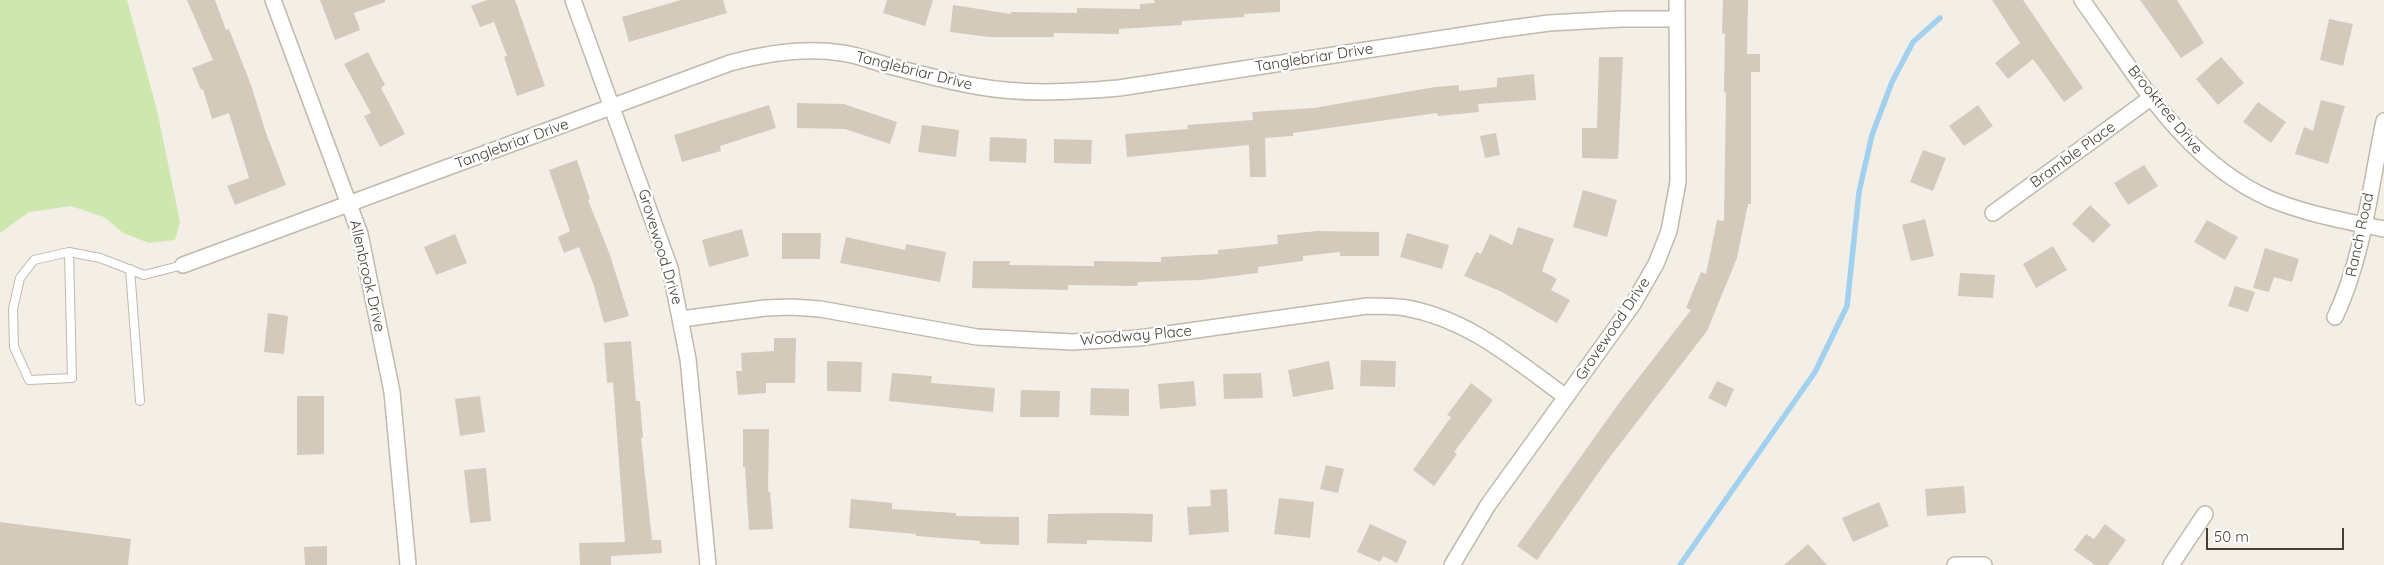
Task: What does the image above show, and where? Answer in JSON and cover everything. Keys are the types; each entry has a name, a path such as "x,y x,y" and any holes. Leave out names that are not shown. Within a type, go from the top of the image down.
{"street":[{"name":"Allenbrook Drive","path":"273,0 348,204 366,261 392,392 408,565"},
{"name":"Grovewood Drive","path":"573,0 659,235 682,319 688,359 708,565"},
{"name":"Grovewood Drive","path":"1452,565 1488,505 1647,283 1668,231 1678,182 1677,0"},
{"name":"Brooktree Drive","path":"2082,0 2186,141 2205,158 2245,186 2270,199 2313,214 2384,228"},
{"name":"Tanglebriar Drive","path":"183,266 730,63 766,54 803,50 843,53 927,76 977,86 1026,92 1072,92 1119,88 1549,23 1677,19"},
{"name":"Bramble Place","path":"1993,213 2152,97"},
{"name":"Ranch Road","path":"2336,317 2349,288 2364,225 2384,122"},
{"name":"Woodway Place","path":"682,319 765,308 791,307 820,309 977,337 1072,342 1138,338 1368,306 1405,308 1442,317 1465,326 1488,340 1566,398"},
{"path":"2171,565 2205,514"},
{"path":"1955,565 1984,565"}],"lane":[{"path":"69,252 72,378 30,380 14,346 13,309 20,278 34,260 69,252 100,258 144,274 183,266"},
{"path":"130,269 140,401"}],"green space":[{"path":"0,0 127,0 157,110 180,222 175,240 149,243 123,233 104,217 71,206 29,212 0,233"}],"building":[{"path":"187,0 215,0 226,30 229,29 251,85 266,133 286,185 235,205 227,186 249,178 229,113 212,119 203,89 201,90 192,68 213,60"},
{"path":"320,0 385,0 385,2 354,13 360,30 335,40"},
{"path":"487,0 515,0 545,86 517,96 504,57 507,56 494,22 480,27 471,6"},
{"path":"681,0 723,0 727,13 629,42 622,17"},
{"path":"887,0 933,0 925,26 883,13"},
{"path":"1154,0 1280,0 1280,12 1244,14 1244,17 1182,21 1182,25 1119,29 1119,34 1054,33 1054,37 989,37 950,32 953,5 1011,14 1011,12 1077,13 1077,8 1140,9 1140,4 1155,3"},
{"path":"1723,0 1748,0 1747,54 1760,54 1760,72 1751,72 1751,204 1748,204 1737,258 1707,331 1606,462 1537,560 1517,546 1619,403 1691,310 1686,308 1701,272 1706,274 1717,220 1724,221 1726,93 1724,92 1725,34 1722,33"},
{"path":"1992,0 2023,0 2083,88 2064,102 2033,59 2008,79 1995,63 2020,43"},
{"path":"2140,0 2177,0 2204,43 2181,58"},
{"path":"2329,19 2353,24 2343,66 2320,60"},
{"path":"368,52 385,85 381,88 405,134 380,147 364,116 371,113 344,64"},
{"path":"1599,57 1623,57 1618,159 1582,158 1582,128 1597,128"},
{"path":"2221,57 2244,83 2218,105 2196,79"},
{"path":"1534,74 1536,100 1478,104 1479,112 1438,116 1437,113 1293,133 1293,136 1265,138 1266,177 1250,177 1249,145 1127,157 1125,134 1188,129 1187,125 1253,120 1252,112 1314,108 1435,87 1459,85 1459,91 1497,87 1497,78"},
{"path":"2321,100 2345,106 2328,164 2295,154 2304,127 2313,131"},
{"path":"2258,102 2286,122 2271,143 2243,122"},
{"path":"797,103 844,104 897,122 890,144 845,129 797,128"},
{"path":"769,105 776,128 720,146 721,151 682,162 674,135"},
{"path":"1978,105 1993,126 1964,146 1949,126"},
{"path":"922,125 959,130 956,157 918,152"},
{"path":"1496,133 1500,155 1485,158 1480,136"},
{"path":"990,137 1027,139 1026,163 989,161"},
{"path":"1054,139 1092,140 1091,164 1054,163"},
{"path":"1923,150 1946,158 1933,191 1910,182"},
{"path":"577,160 590,199 588,200 610,255 629,316 604,323 594,286 579,247 564,253 558,237 570,231 549,170"},
{"path":"2144,165 2158,186 2128,205 2114,183"},
{"path":"1583,190 1617,200 1607,237 1573,227"},
{"path":"2090,205 2111,225 2093,243 2072,224"},
{"path":"1925,219 1934,256 1911,261 1902,225"},
{"path":"2207,220 2238,237 2225,260 2194,242"},
{"path":"1518,227 1554,239 1542,271 1557,279 1551,290 1570,300 1557,323 1502,292 1464,276 1476,252 1481,254 1490,234 1512,245"},
{"path":"742,229 749,256 709,267 702,240"},
{"path":"1318,231 1379,232 1379,256 1340,256 1340,252 1303,256 1303,261 1258,267 1258,273 1201,280 1138,282 1137,286 1068,285 1068,290 972,288 973,261 1010,261 1009,265 1094,266 1094,261 1161,262 1161,257 1218,254 1218,250 1278,244 1277,235"},
{"path":"782,233 821,233 820,259 782,259"},
{"path":"1407,233 1449,245 1442,269 1400,257"},
{"path":"455,234 467,263 436,275 424,247"},
{"path":"846,237 905,250 906,244 946,252 940,282 840,263"},
{"path":"2053,246 2067,270 2036,288 2023,264"},
{"path":"2265,248 2299,259 2292,282 2274,277 2269,292 2253,288"},
{"path":"1960,273 1995,275 1993,298 1958,296"},
{"path":"2235,286 2255,292 2248,312 2228,306"},
{"path":"268,313 288,316 284,354 264,352"},
{"path":"774,338 796,338 795,383 766,383 766,393 738,395 736,371 742,371 741,353 774,351"},
{"path":"631,341 636,401 640,401 643,438 641,438 652,540 661,540 662,553 611,556 611,565 580,565 579,543 625,542 613,382 607,383 604,343"},
{"path":"1361,360 1396,361 1395,387 1360,386"},
{"path":"827,361 862,362 861,392 827,391"},
{"path":"1329,361 1334,389 1293,397 1288,370"},
{"path":"892,373 932,376 931,383 995,388 993,412 889,401"},
{"path":"1261,373 1263,398 1224,399 1223,374"},
{"path":"1194,381 1196,406 1160,409 1158,384"},
{"path":"1717,381 1734,389 1726,407 1708,398"},
{"path":"1471,383 1493,400 1454,452 1457,454 1434,486 1413,470 1451,417 1447,415"},
{"path":"1091,388 1129,389 1129,416 1090,415"},
{"path":"1021,390 1060,391 1059,417 1020,417"},
{"path":"297,396 324,396 324,454 297,455"},
{"path":"480,396 485,432 460,436 455,399"},
{"path":"743,429 769,429 768,492 770,491 773,529 749,530 745,467 743,467"},
{"path":"1326,465 1344,469 1338,493 1320,489"},
{"path":"486,468 491,521 470,523 464,470"},
{"path":"1964,486 1966,513 1927,516 1925,489"},
{"path":"1227,489 1229,532 1189,535 1187,507 1211,506 1210,490"},
{"path":"1279,498 1314,502 1310,538 1274,534"},
{"path":"851,499 892,503 892,509 956,513 956,516 1019,517 1019,545 980,544 980,541 849,528"},
{"path":"1879,502 1889,526 1853,542 1842,518"},
{"path":"1048,514 1153,514 1152,542 1087,540 1087,544 1047,543"},
{"path":"0,522 131,539 128,565 0,565"},
{"path":"1370,524 1407,541 1397,563 1383,556 1380,562 1357,552"},
{"path":"2105,524 2126,540 2108,565 2095,565 2074,550 2086,534 2094,539"},
{"path":"1808,544 1827,565 1784,565"},
{"path":"327,546 327,565 305,565 304,547"}],"waterway":[{"path":"1680,565 1815,372 1847,306 1859,192 1872,135 1892,82 1913,42 1940,18"}]}
